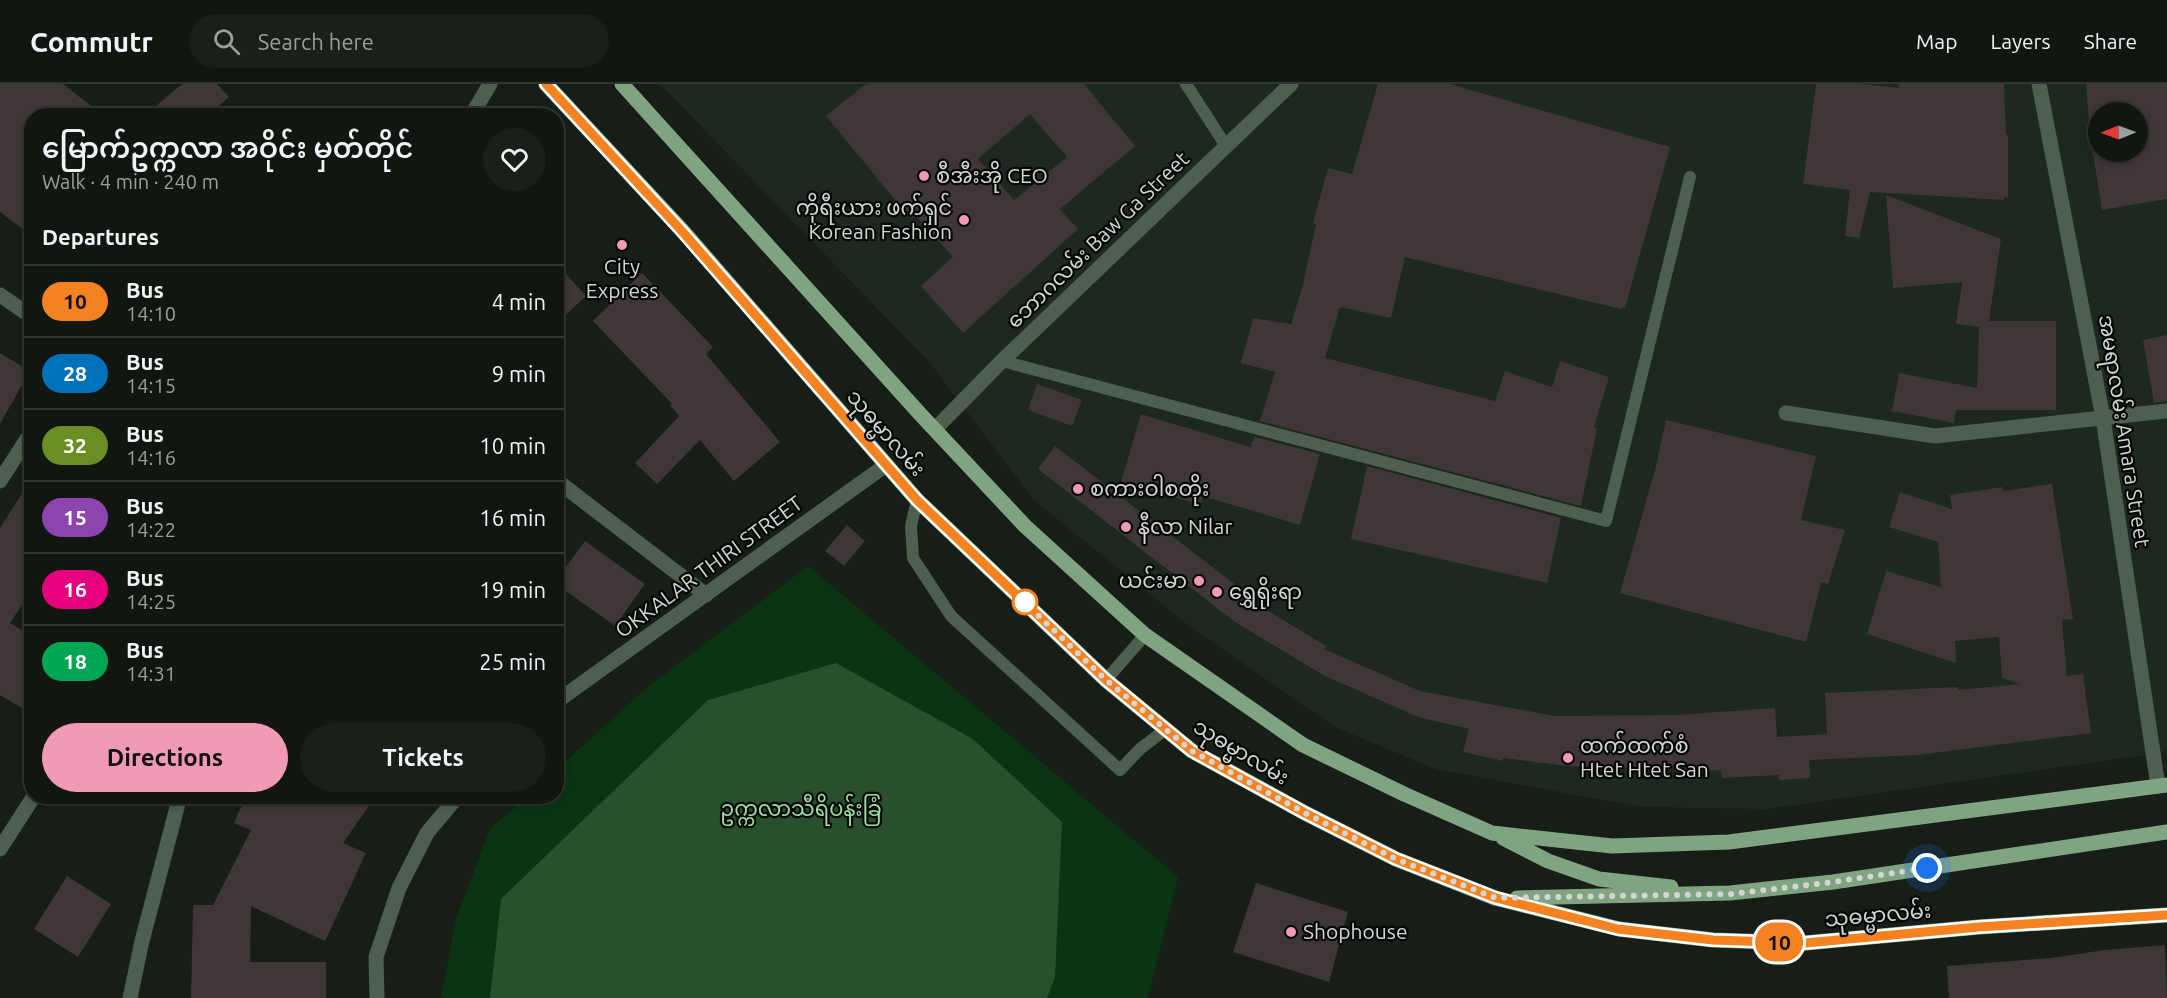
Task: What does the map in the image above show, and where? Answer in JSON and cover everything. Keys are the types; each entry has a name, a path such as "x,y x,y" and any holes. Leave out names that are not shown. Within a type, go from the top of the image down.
{"main road":[{"name":"သုဓမ္မာလမ်း","path":"546,84 681,230 917,500 1106,680 1192,751 1305,813 1396,859 1496,898 1618,929 1713,940 1805,943 1979,927 2167,915"},
{"name":"သုဓမ္မာလမ်း","path":"622,84 1025,526 1145,635 1303,745 1404,794 1492,833 1612,846 1730,842 2162,786"},
{"path":"1496,898 1730,894 1833,882 2167,832"},
{"path":"1492,833 1548,861 1599,879 1730,894"}],"street":[{"path":"476,108 489,84"},
{"name":"ဘောဂလမ်း Baw Ga Street","path":"936,428 1002,361 1291,84"},
{"name":"အမရာလမ်း Amara Street","path":"2040,84 2103,418 2162,786"},
{"path":"0,295 24,312"},
{"path":"1786,413 1935,436 2167,411"},
{"path":"0,481 24,444"},
{"name":"OKKALAR THIRI STREET","path":"564,696 886,465"},
{"path":"564,486 706,595"},
{"path":"0,849 29,804"},
{"path":"130,998 142,941 178,804"},
{"path":"376,998 376,957 399,888 427,833 451,804"}],"lane":[{"path":"1186,84 1226,146"},
{"path":"1002,361 1606,522 1690,177"},
{"path":"917,500 912,526 913,558 951,616 1120,770 1140,749 1166,729"},
{"path":"1106,680 1145,635"}],"shaded area":[{"path":"660,84 2167,84 2167,752 1767,809 1640,807 1435,769 1335,727 1189,626 1034,500 930,363"},
{"name":"ဥက္ကလာသီရိပန်းခြံ","path":"836,663 973,739 1062,822 1055,977 1047,998 490,998 501,899 708,700"}],"green space":[{"name":"ဥက္ကလာသီရိပန်းခြံ","path":"808,566 1178,877 1148,998 441,998 456,919 490,829 518,804 564,804 564,763 650,685"}],"building":[{"path":"0,84 63,84 94,108 24,108 24,230 0,212"},
{"path":"182,84 217,84 229,97 216,108 154,108"},
{"path":"866,84 1084,84 1135,146 1060,209 1078,229 963,333 921,286 953,257 915,215 911,219 826,116","holes":["1030,114 1067,157 1014,200 978,159"]},
{"path":"1378,84 1450,84 1670,147 1625,308 1621,309 1405,257 1391,318 1340,307 1325,358 1495,401 1505,371 1552,387 1560,361 1609,377 1594,427 1597,428 1581,506 1260,421 1275,372 1241,363 1253,318 1291,324 1302,288 1316,224 1313,223 1328,168 1352,174"},
{"path":"1816,84 1862,84 1899,88 1899,84 2004,84 2006,135 2008,135 2008,197 2004,197 2004,200 1870,192 1859,238 1845,236 1850,190 1803,184"},
{"path":"2086,84 2167,84 2167,199 2102,210 2094,162 2148,162 2148,102 2088,102 2088,109"},
{"path":"1886,195 2001,239 1989,321 2056,321 2056,410 1956,410 1954,423 1892,411 1899,373 1977,388 1979,327 1956,324 1962,282 1893,288"},
{"path":"564,272 586,296 564,317"},
{"path":"642,273 713,347 706,354 780,442 734,481 700,440 657,484 635,463 679,416 670,405 672,404 593,321"},
{"path":"2167,335 2167,401 2154,403 2143,340"},
{"path":"0,353 24,367 24,382 0,424"},
{"path":"1037,384 1082,400 1072,426 1028,410"},
{"path":"1141,414 1250,447 1255,437 1320,454 1300,525 1203,496 1200,505 1121,482"},
{"path":"1666,420 1816,456 1801,520 1845,530 1828,584 1821,582 1806,642 1620,593 1655,470"},
{"path":"1055,446 1237,586 1234,590 1326,646 1324,649 1420,691 1555,716 1675,715 1775,708 1777,737 1827,734 1825,693 1958,687 1958,690 2020,684 2002,678 1999,637 1955,641 1956,663 1867,634 1886,571 1941,587 1938,542 1889,527 1900,492 1952,509 1950,495 2002,487 2003,491 2052,484 2073,619 2062,620 2067,676 2083,674 2091,733 1918,755 1809,760 1810,778 1779,780 1779,775 1722,778 1721,770 1681,773 1680,765 1633,768 1568,766 1503,758 1503,761 1463,752 1469,729 1418,717 1325,676 1235,622 1038,469"},
{"path":"1367,466 1561,518 1547,583 1351,539"},
{"path":"24,490 24,602 10,623 24,631 24,709 0,695 0,528"},
{"path":"847,525 865,541 844,566 825,551"},
{"path":"585,541 645,584 615,626 564,590 564,569"},
{"path":"242,804 370,804 343,843 366,853 325,941 251,906 250,962 326,962 326,998 191,998 193,905 213,905 251,830 234,823"},
{"path":"67,876 111,904 78,957 34,929"},
{"name":"Shophouse","path":"1256,883 1348,912 1329,982 1233,952"},
{"path":"2165,945 2167,998 1949,998 1947,966 2051,958 2105,950"}],"bus line":[{"name":"10","path":"546,84 681,230 917,500 1106,680 1192,751 1305,813 1396,859 1496,898 1618,929 1713,940 1805,943 1979,927 2167,915"}],"place":[{"name":"စီအီးအို CEO","path":"924,176"},
{"name":"ကိုရီးယား ဖက်ရှင် Korean Fashion","path":"964,220"},
{"name":"City Express","path":"622,245"},
{"name":"စကားဝါစတိုး","path":"1078,489"},
{"name":"နီလာ Nilar","path":"1126,527"},
{"name":"ယင်းမာ","path":"1199,581"},
{"name":"ရွှေရိုးရာ","path":"1217,592"},
{"name":"ထက်ထက်စံ Htet Htet San","path":"1568,758"},
{"name":"Shophouse","path":"1291,932"}],"route":[{"path":"1025,602 1020,598 1106,680 1192,751 1305,813 1396,859 1496,898 1730,894 1927,868"}]}
